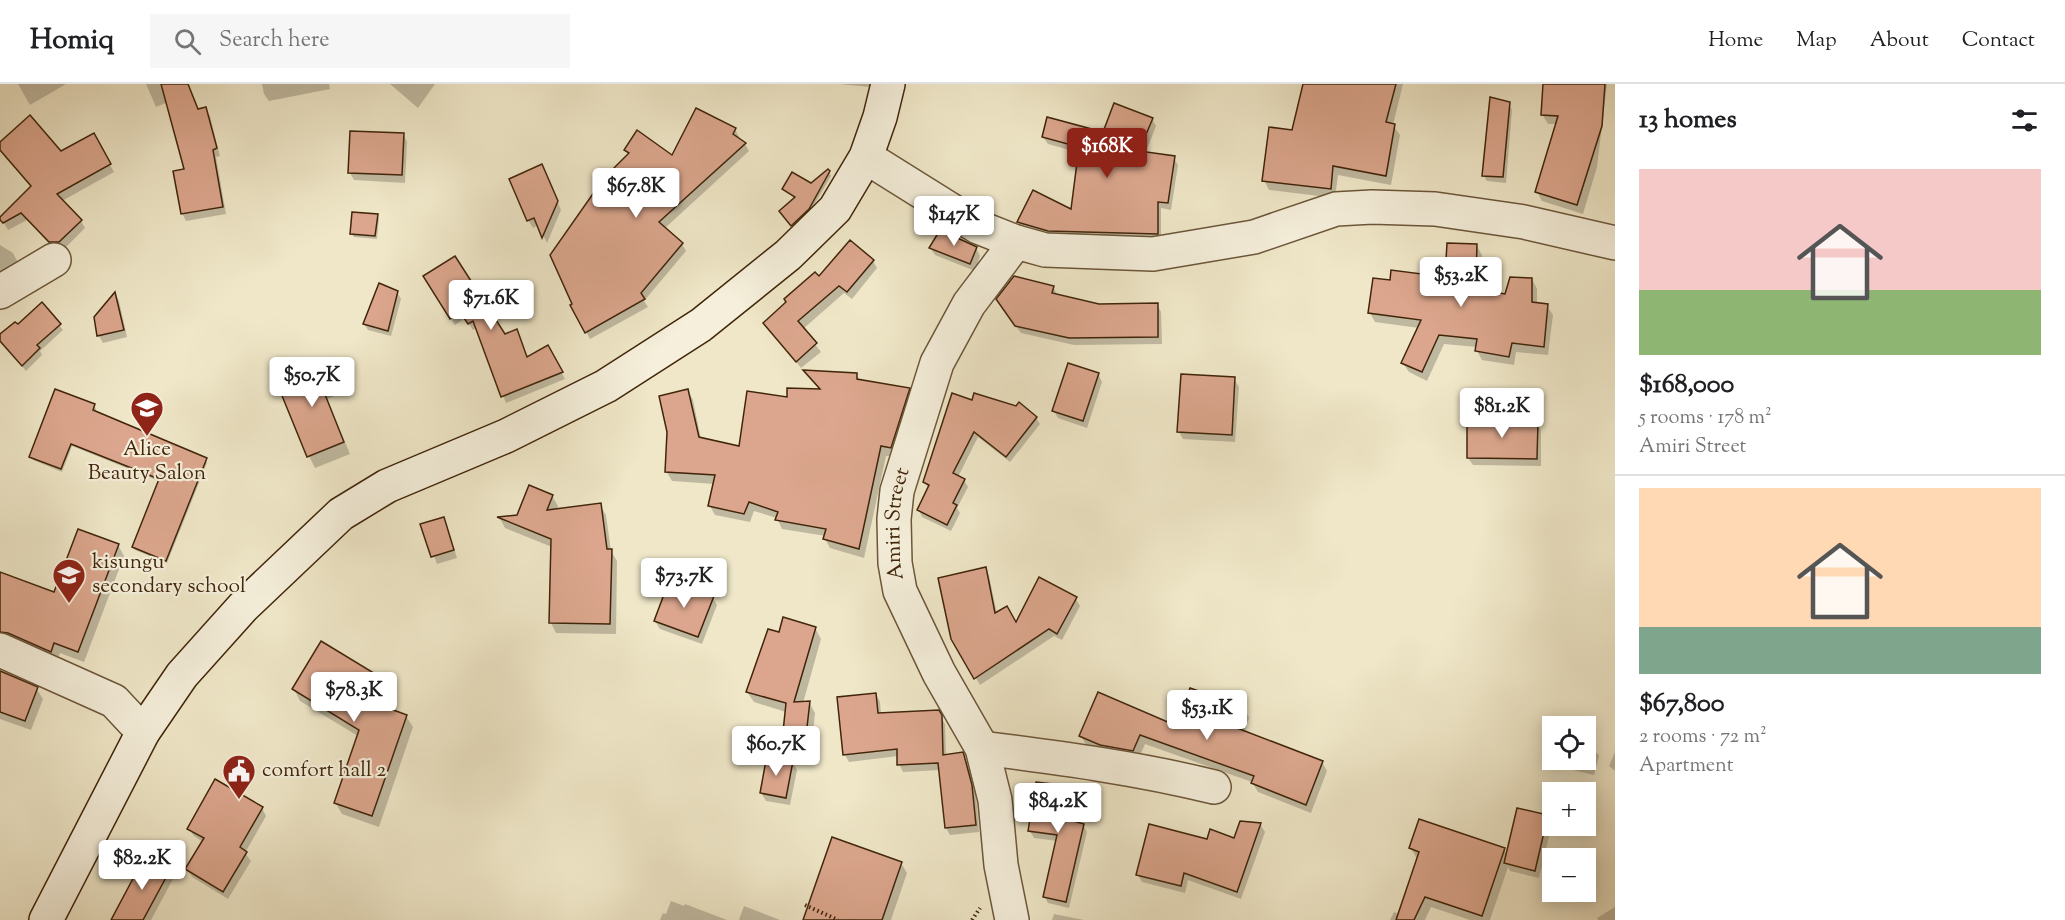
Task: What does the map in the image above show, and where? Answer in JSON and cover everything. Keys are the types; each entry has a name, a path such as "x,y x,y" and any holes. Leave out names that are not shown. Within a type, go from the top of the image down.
{"street":[{"path":"46,920 142,732 182,675 243,607 341,514 387,486 506,436 606,386 701,325 788,255 835,209 866,157 880,117 888,84"},
{"path":"866,157 978,227 1016,243 1045,250 1153,254 1254,237 1336,209 1372,207 1435,209 1524,222 1615,243"},
{"name":"Amiri Street","path":"1012,920 1001,865 995,800 982,748 939,673 900,591 895,563 894,519 897,491 937,363 969,304 1016,243"},
{"path":"0,292 54,260"},
{"path":"0,650 114,700 142,732"},
{"path":"982,748 1090,762 1214,787"}],"path":[{"path":"805,905 838,920"}],"building":[{"path":"161,84 188,84 198,109 206,107 217,148 213,150 223,207 181,214 173,171 184,169"},
{"path":"1303,84 1396,84 1386,122 1395,124 1386,176 1333,166 1331,189 1262,181 1269,127 1292,130"},
{"path":"1543,84 1605,84 1602,126 1577,205 1535,192 1558,116 1541,115"},
{"path":"1490,97 1510,102 1503,177 1482,176"},
{"path":"1114,103 1153,118 1139,151 1175,156 1168,203 1158,202 1158,234 1048,231 1017,222 1033,190 1071,209 1079,147 1042,137 1047,117 1103,132"},
{"path":"696,108 736,128 733,134 746,143 659,222 683,243 641,293 645,299 585,333 570,305 572,304 550,255 604,178 629,153 624,150 637,130 672,155"},
{"path":"30,115 61,151 94,133 111,164 57,194 82,220 59,242 49,242 21,213 3,223 0,220 0,217 31,186 0,150 0,142"},
{"path":"350,131 404,133 402,175 348,173"},
{"path":"542,164 558,201 542,238 534,218 527,221 509,179"},
{"path":"828,169 830,171 809,209 791,226 779,211 795,197 782,189 792,172 811,183"},
{"path":"352,212 378,214 375,236 350,234"},
{"path":"940,230 977,247 970,264 929,248"},
{"path":"850,240 874,260 847,292 839,286 798,321 817,343 796,362 763,323 786,302 784,299 815,272 819,276"},
{"path":"1447,243 1477,244 1476,277 1495,277 1494,292 1505,294 1510,277 1532,278 1532,302 1548,304 1544,347 1512,343 1509,357 1475,351 1477,339 1439,335 1422,372 1401,363 1421,320 1368,313 1373,278 1390,280 1391,270 1445,277"},
{"path":"455,256 505,334 517,329 527,357 548,345 563,372 501,397 473,321 468,324 460,312 450,319 423,276"},
{"path":"1014,276 1054,286 1052,293 1099,304 1158,303 1158,337 1069,338 1015,326 996,299"},
{"path":"379,283 398,291 388,331 363,324"},
{"path":"115,292 124,330 97,336 94,317"},
{"path":"42,302 61,324 37,345 40,348 22,366 0,341 0,334 15,322 18,324"},
{"path":"328,360 337,381 322,387 344,442 307,457 276,381"},
{"path":"1068,363 1099,373 1083,421 1052,411"},
{"path":"803,370 857,373 857,379 910,388 891,448 881,446 859,549 823,539 826,529 775,520 778,512 749,502 744,514 708,506 715,475 665,472 667,432 659,396 688,389 699,437 739,446 747,391 787,397 787,388 820,389"},
{"path":"1181,374 1235,377 1232,435 1177,432"},
{"path":"55,389 95,404 93,410 207,458 166,561 132,547 159,479 71,444 61,469 29,457"},
{"path":"952,393 972,400 974,393 1016,406 1019,402 1037,417 1006,457 974,432 953,473 965,479 953,503 957,505 947,525 917,510 929,485 923,482"},
{"path":"1467,420 1538,421 1537,459 1467,458"},
{"path":"529,485 553,495 547,510 601,503 607,549 612,549 610,624 549,623 551,539 497,517 517,515"},
{"path":"444,517 454,550 431,557 420,524"},
{"path":"78,529 119,544 78,652 54,643 51,652 8,633 0,632 0,572 54,592"},
{"path":"986,567 995,613 1007,606 1016,622 1039,577 1077,597 1057,634 1049,629 974,679 951,639 938,578"},
{"path":"669,581 714,596 698,637 654,621"},
{"path":"783,617 816,627 794,702 810,701 804,753 781,751 786,703 746,692 768,629 779,632"},
{"path":"321,641 377,675 363,699 407,715 372,816 334,803 359,730 292,689"},
{"path":"0,671 38,687 25,721 0,712"},
{"path":"1190,688 1245,707 1237,728 1323,761 1306,805 1251,783 1254,776 1140,735 1133,751 1100,745 1079,736 1098,692 1177,726"},
{"path":"876,693 878,713 939,710 942,715 943,755 963,752 964,755 972,785 976,825 945,828 938,763 897,765 897,749 843,755 837,697"},
{"path":"767,755 793,761 786,798 760,793"},
{"path":"215,779 263,807 240,847 247,852 223,892 185,869 204,838 187,829"},
{"path":"1036,782 1078,787 1073,821 1084,824 1066,902 1043,897 1057,835 1028,831"},
{"path":"1517,808 1542,814 1543,836 1535,871 1504,863"},
{"path":"1419,819 1505,848 1482,916 1425,897 1414,920 1396,920 1419,852 1409,848"},
{"path":"1240,821 1261,823 1237,892 1184,873 1181,886 1136,875 1149,824 1207,839 1210,829 1234,838"},
{"path":"832,837 902,862 882,920 803,920"},
{"path":"145,856 170,870 143,920 111,920"}],"place":[{"name":"Alice Beauty Salon","path":"147,437"},
{"name":"kisungu secondary school","path":"69,604"},
{"name":"comfort hall 2","path":"239,800"}]}
